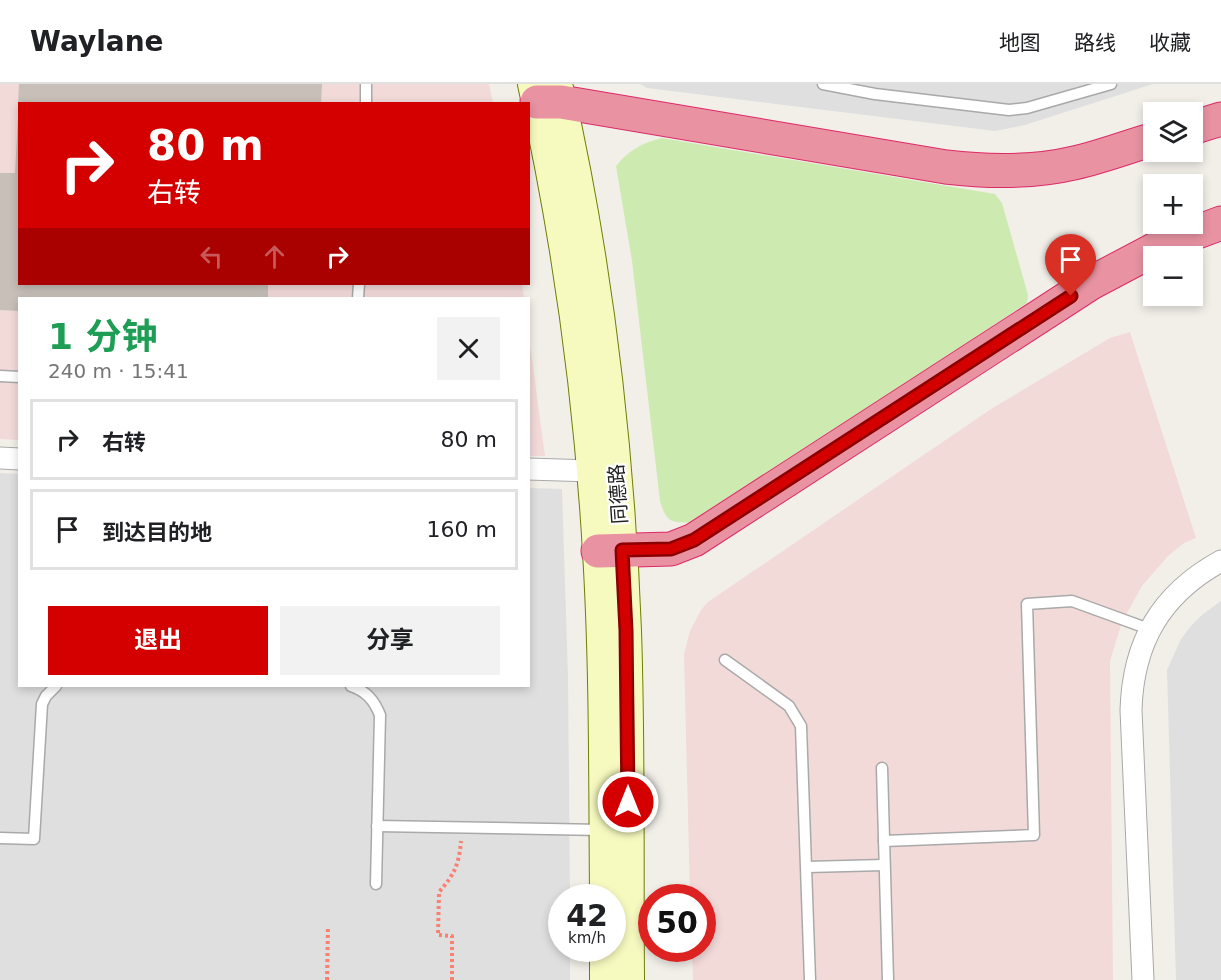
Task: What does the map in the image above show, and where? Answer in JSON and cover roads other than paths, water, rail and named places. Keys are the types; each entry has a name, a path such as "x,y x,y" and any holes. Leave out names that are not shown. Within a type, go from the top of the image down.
{"highway":[{"path":"547,93 946,167 979,171 1011,171 1074,163 1143,142"},
{"path":"1203,125 1221,119"},
{"path":"610,551 671,549 694,540 1091,284 1163,245 1221,223"}],"main road":[{"name":"同德路","path":"547,93 556,202 572,296 592,471 610,551 627,701 629,980"},
{"name":"同德路","path":"547,93 580,198 597,305 610,411 610,551 603,678 604,884"},
{"path":"605,962 605,980"}],"street":[{"path":"0,458 18,459"},
{"path":"530,470 592,471"},
{"path":"1143,980 1131,710 1135,666 1149,629 1159,614 1182,588 1221,561"}],"lane":[{"path":"366,84 366,102"},
{"path":"824,84 875,94 1009,110 1027,108 1111,84"},
{"path":"0,376 18,377"},
{"path":"884,841 1034,835 1027,604 1072,601 1149,629"},
{"path":"725,660 789,706 801,726 810,980"},
{"path":"0,838 34,839 42,704 55,687"},
{"path":"353,687 366,693 372,699 380,715 376,884"},
{"path":"882,768 888,980"},
{"path":"377,826 604,830"},
{"path":"807,867 884,865"}]}
